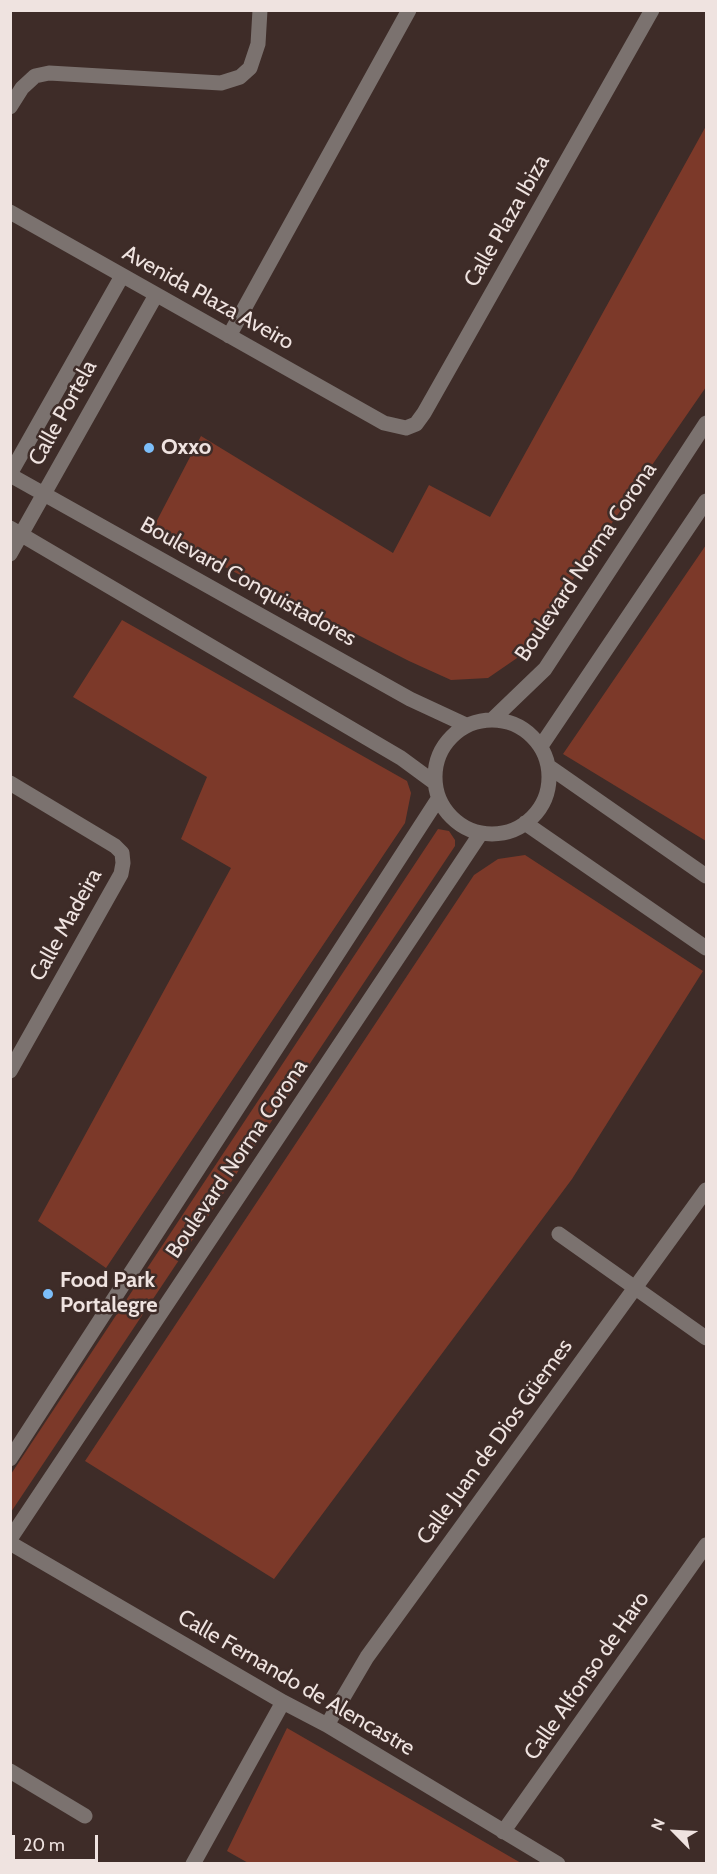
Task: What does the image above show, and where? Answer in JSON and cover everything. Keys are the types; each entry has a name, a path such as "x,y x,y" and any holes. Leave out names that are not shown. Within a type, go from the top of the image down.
{"street":[{"path":"10,107 22,88 34,76 49,73 221,83 240,77 250,68 258,44 260,10"},
{"path":"229,336 409,10"},
{"name":"Calle Plaza Ibiza","path":"384,423 406,428 416,424 424,413 652,10"},
{"name":"Avenida Plaza Aveiro","path":"10,212 384,423"},
{"name":"Calle Portela","path":"10,475 122,276"},
{"name":"Calle Portela","path":"10,554 16,531 44,494 156,295"},
{"name":"Boulevard Norma Corona","path":"493,719 545,669 706,423"},
{"name":"Boulevard Conquistadores","path":"10,475 410,699 466,725"},
{"path":"541,746 706,501"},
{"path":"16,531 401,758 435,783"},
{"path":"493,719 520,726 541,746 548,766 549,782 545,798 537,812 512,831 496,834 481,833 464,827 448,815 438,799 435,783 435,765 441,749 452,735 466,725 479,720 493,719"},
{"path":"548,766 706,876"},
{"name":"Calle Madeira","path":"10,783 116,846 122,853 123,863 121,874 10,1071"},
{"name":"Boulevard Norma Corona","path":"10,1459 438,799"},
{"path":"525,823 706,948"},
{"name":"Boulevard Norma Corona","path":"10,1541 481,833"},
{"name":"Calle Juan de Dios Güemes","path":"327,1725 367,1657 706,1190"},
{"path":"560,1234 706,1338"},
{"name":"Calle Fernando de Alencastre","path":"10,1541 283,1702 327,1725 558,1863"},
{"name":"Calle Alfonso de Haro","path":"503,1832 706,1545"},
{"path":"193,1863 283,1702"},
{"path":"10,1771 85,1816"}],"shaded area":[{"path":"706,126 706,387 520,656 488,678 451,680 409,661 152,530 201,436 393,553 429,485 490,517"},
{"path":"706,545 706,841 563,754"},
{"path":"122,620 407,781 411,793 405,823 106,1268 38,1221 231,868 181,839 207,777 73,697"},
{"path":"438,829 449,831 455,840 455,846 11,1512 11,1474"},
{"path":"525,855 703,971 572,1179 274,1579 85,1461 474,875 498,859"},
{"path":"287,1728 521,1863 250,1864 227,1851"}],"place":[{"name":"Oxxo","path":"149,448"},
{"name":"Food Park Portalegre","path":"48,1294"}]}
